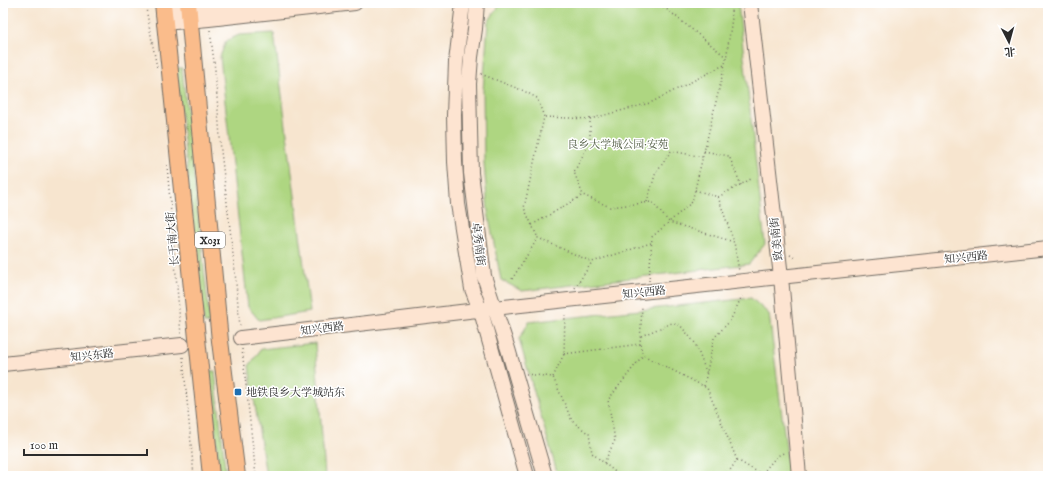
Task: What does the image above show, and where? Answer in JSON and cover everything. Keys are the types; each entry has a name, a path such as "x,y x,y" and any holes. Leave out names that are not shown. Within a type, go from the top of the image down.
{"main road":[{"name":"X031","path":"189,12 220,341 236,476"},
{"name":"长于南大街","path":"163,13 211,476"}],"street":[{"path":"163,13 189,12 261,3"},
{"path":"189,12 209,19 355,3"},
{"name":"卓秀南街","path":"463,3 456,70 454,115 458,204 472,289 484,323 526,476"},
{"name":"卓秀南街","path":"477,3 469,84 470,173 484,276 508,349 545,476"},
{"name":"致美南街","path":"750,3 781,277 799,476"},
{"name":"知兴西路","path":"241,338 494,308 1048,248"},
{"name":"知兴东路","path":"3,364 182,345"}],"path":[{"path":"145,3 157,68"},
{"path":"649,281 652,237 692,202 725,64 732,18 730,3"},
{"path":"663,8 668,10 726,57"},
{"path":"209,19 215,70 221,151 256,476"},
{"path":"544,117 590,119 650,103 725,64"},
{"path":"479,74 524,91 537,98 544,117 524,208 538,238 592,262"},
{"path":"590,119 590,142 574,172 583,195 610,207 652,202 669,222 734,242"},
{"path":"647,202 655,175 671,151 703,157"},
{"path":"704,151 729,156 741,184"},
{"name":"长于南大街","path":"166,165 194,476"},
{"path":"695,190 718,196 751,179"},
{"path":"532,225 583,195"},
{"path":"718,196 734,242 739,273"},
{"path":"512,279 538,238"},
{"path":"573,292 592,262 652,243"},
{"path":"704,386 714,338 730,321 742,296"},
{"path":"642,306 640,344 643,355 707,388 737,460 761,475 777,456 789,451"},
{"path":"564,315 564,354 553,376 572,421 589,434 592,453 620,476"},
{"path":"640,336 672,323 680,326 695,343 707,374"},
{"path":"564,354 640,344"},
{"path":"604,464 615,440 608,400 643,355"},
{"path":"525,374 553,376"},
{"path":"726,476 737,460"}],"green space":[{"name":"良乡大学城公园·安苑","path":"501,3 738,3 765,244 749,264 522,291 501,280 488,212 484,163 483,91 488,22"},
{"path":"274,33 310,312 259,320 248,307 220,57 226,41 239,35"},
{"path":"176,68 182,68 210,323 204,323"},
{"path":"751,298 769,314 789,476 558,476 519,339 529,322"},
{"path":"315,343 325,476 266,476 249,366 261,349"},
{"path":"209,371 215,371 226,476 220,476"}],"place":[{"name":"地铁良乡大学城站东","path":"238,392"}]}
